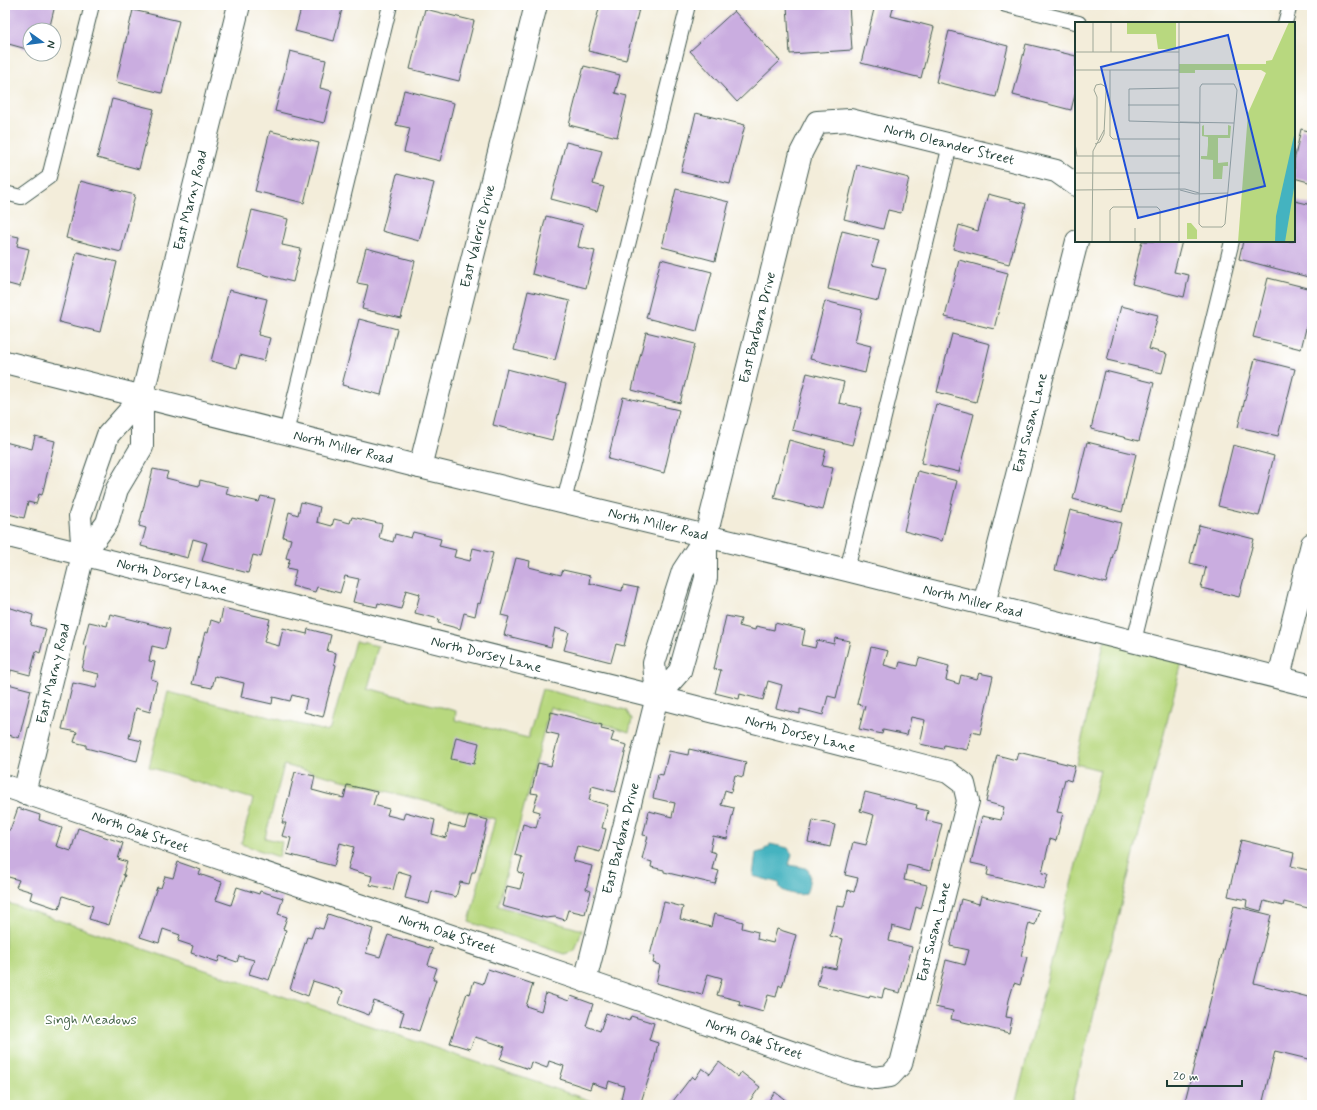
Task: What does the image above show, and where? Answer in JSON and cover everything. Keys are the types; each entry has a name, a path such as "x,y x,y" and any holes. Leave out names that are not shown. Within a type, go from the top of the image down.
{"street":[{"name":"East Marny Road","path":"83,555 107,524 117,489 142,447 142,396 239,5"},
{"name":"East Valerie Drive","path":"420,467 536,5"},
{"name":"North Oleander Street","path":"817,122 850,120 1056,171 1075,184"},
{"name":"East Barbara Drive","path":"656,697 680,670 706,578 706,536 800,153 817,122"},
{"name":"East Susan Lane","path":"984,604 1077,242"},
{"name":"North Miller Road","path":"5,362 420,467 847,570 1312,686"},
{"name":"East Marny Road","path":"15,789 83,555 80,516 108,435 142,396"},
{"path":"92,481 117,489"},
{"name":"North Dorsey Lane","path":"5,535 656,697 948,772 964,784"},
{"name":"East Barbara Drive","path":"585,981 656,697 654,663 683,571 706,536"},
{"path":"1279,677 1312,544"},
{"path":"658,649 683,656"},
{"name":"East Susan Lane","path":"890,1076 901,1064 968,801 964,784"},
{"name":"North Oak Street","path":"15,789 585,981 852,1073 875,1078 890,1076"}],"lane":[{"path":"5,193 22,197 49,177 92,5"},
{"path":"286,433 390,5"},
{"path":"564,501 688,5"},
{"path":"1006,5 1075,22"},
{"path":"1286,22 1290,5"},
{"path":"847,570 950,145"},
{"path":"1134,641 1232,242"}],"green space":[{"path":"1106,635 1184,654 1071,1105 1015,1105 1100,770 1076,764"},
{"path":"355,641 378,646 367,688 456,711 455,720 528,738 542,689 626,710 632,720 629,732 550,707 498,906 582,930 575,951 564,954 469,922 495,819 284,765 265,838 282,842 279,857 241,844 253,799 149,767 168,692 326,731 331,728"},
{"name":"Singh Meadows","path":"5,902 603,1105 5,1105"}],"water":[{"path":"770,844 788,848 792,854 789,865 802,867 808,870 810,877 808,889 805,894 799,895 788,893 780,888 779,883 753,876 756,853 764,851"}],"building":[{"path":"5,5 55,5 51,22 22,22 22,48 5,43"},
{"path":"302,5 343,5 334,41 295,31"},
{"path":"600,5 640,5 626,60 588,51"},
{"path":"787,5 849,5 852,50 790,54"},
{"path":"875,5 894,5 891,16 934,27 921,78 861,63"},
{"path":"425,9 474,21 459,81 410,69"},
{"path":"133,10 179,21 162,93 116,82"},
{"path":"734,11 780,61 737,102 690,51"},
{"path":"949,31 1008,46 996,97 936,82"},
{"path":"1026,44 1075,56 1075,95 1071,110 1013,95"},
{"path":"290,51 326,60 320,88 332,91 324,123 275,111"},
{"path":"584,66 620,75 615,93 627,96 617,137 569,125"},
{"path":"404,90 454,103 440,161 404,152 410,128 396,125"},
{"path":"112,99 154,109 139,169 97,158"},
{"path":"696,113 745,125 730,184 681,172"},
{"path":"1301,129 1312,132 1312,183 1295,178 1295,156"},
{"path":"270,131 319,143 304,203 255,191"},
{"path":"566,142 602,151 593,184 604,187 597,211 551,199"},
{"path":"857,165 909,178 901,213 888,210 883,229 844,219"},
{"path":"397,174 434,183 419,241 382,231"},
{"path":"80,181 135,195 121,252 66,238"},
{"path":"676,189 729,202 715,261 662,247"},
{"path":"988,194 1026,204 1009,264 953,249 959,225 978,231"},
{"path":"1295,201 1312,205 1312,278 1239,259 1243,242 1295,242"},
{"path":"252,210 288,219 282,245 301,249 293,282 238,268"},
{"path":"546,216 583,225 578,247 595,251 586,288 532,274"},
{"path":"842,231 879,240 872,265 886,268 878,301 828,289"},
{"path":"5,234 19,237 17,246 29,249 20,287 5,283"},
{"path":"1142,242 1182,242 1174,272 1189,275 1184,297 1132,284"},
{"path":"366,248 415,261 401,318 362,309 368,285 357,283"},
{"path":"77,252 117,262 100,332 59,322"},
{"path":"661,259 712,272 697,331 646,318"},
{"path":"959,260 1008,273 994,329 945,317"},
{"path":"1268,278 1312,289 1312,304 1301,349 1253,337"},
{"path":"229,290 267,299 258,335 270,338 264,361 240,355 237,368 211,361"},
{"path":"528,291 570,301 555,360 514,350"},
{"path":"825,301 862,310 855,342 871,346 865,373 810,359"},
{"path":"1121,306 1158,315 1149,349 1167,354 1162,373 1107,360"},
{"path":"359,319 397,329 381,395 342,385"},
{"path":"646,332 695,344 680,403 632,390"},
{"path":"952,334 990,344 976,402 937,392"},
{"path":"1255,359 1295,369 1278,436 1238,427"},
{"path":"507,369 566,384 552,440 493,425"},
{"path":"1105,371 1154,383 1139,441 1091,429"},
{"path":"807,373 844,382 839,403 862,408 852,445 792,430"},
{"path":"623,397 679,410 664,473 608,459"},
{"path":"936,404 974,414 959,472 921,463"},
{"path":"35,436 55,441 42,495 39,494 36,504 28,502 24,518 5,513 5,442 32,449"},
{"path":"789,440 826,450 822,466 833,468 823,510 774,498"},
{"path":"1087,442 1136,454 1122,512 1073,499"},
{"path":"1233,445 1274,456 1259,516 1218,506"},
{"path":"153,469 168,472 166,478 182,482 199,486 200,480 228,487 226,494 242,498 259,502 261,496 275,499 261,557 253,555 248,573 202,561 207,543 193,539 188,558 141,546 146,528 139,526"},
{"path":"918,471 957,481 942,541 904,531"},
{"path":"301,502 320,507 317,522 332,526 334,519 350,523 352,517 382,524 379,538 393,542 395,534 411,538 413,532 441,539 439,546 456,550 454,557 470,561 473,548 493,553 480,604 478,603 475,616 464,613 460,629 438,623 439,619 415,613 420,594 406,590 401,609 378,603 377,607 353,602 359,579 345,576 340,593 317,587 315,592 292,586 296,570 287,568 290,559 286,558 291,539 283,537 289,512 298,515"},
{"path":"1070,510 1121,523 1106,583 1055,570"},
{"path":"1199,525 1254,539 1239,597 1201,588 1206,567 1190,563"},
{"path":"516,558 530,561 529,567 561,575 563,570 590,576 589,583 622,591 623,585 638,588 624,646 616,644 611,662 564,650 569,632 555,628 551,647 504,635 509,617 501,615"},
{"path":"5,606 33,615 31,625 46,629 40,653 36,651 30,675 11,670 8,684 31,690 19,738 5,734"},
{"path":"223,608 270,619 264,642 279,646 283,628 307,634 308,629 331,635 327,651 336,653 334,664 336,665 323,717 304,712 307,699 292,695 290,701 273,697 272,704 241,697 244,683 215,676 212,688 192,684 205,632 208,633 211,620 220,623"},
{"path":"110,614 170,629 165,649 152,646 149,661 155,662 151,679 157,681 150,712 136,708 129,738 142,741 137,761 86,748 86,745 74,742 77,732 62,729 73,683 96,688 99,674 82,670 87,646 83,645 89,622 107,626"},
{"path":"726,616 741,619 739,626 755,630 756,626 774,630 775,623 805,630 802,645 815,648 817,640 834,644 835,638 850,641 836,698 828,696 823,715 800,709 800,714 776,708 782,685 768,681 763,700 740,694 739,699 715,693 721,670 714,669"},
{"path":"871,647 888,651 884,665 898,669 900,662 917,666 919,658 949,666 946,680 959,684 961,675 977,679 979,673 993,676 980,734 972,732 967,750 944,745 943,749 920,744 925,720 911,717 907,735 883,730 882,734 859,729 865,706 857,704"},
{"path":"551,712 602,725 601,729 614,732 611,741 627,745 615,792 592,786 589,800 608,805 602,828 606,829 600,852 577,846 573,861 592,866 586,889 591,891 585,914 568,910 565,920 555,917 546,918 502,906 507,886 520,889 524,874 518,872 522,857 515,855 523,824 536,828 540,812 533,810 538,794 531,793 538,763 551,766 559,735 546,732"},
{"path":"456,737 479,743 474,764 451,759"},
{"path":"689,749 746,762 743,777 735,775 731,792 725,790 721,805 734,808 727,839 713,836 710,851 716,853 712,869 719,871 715,884 664,872 664,870 651,867 652,862 642,859 648,836 643,835 649,811 672,817 675,803 653,798 658,774 663,775 669,751 688,755"},
{"path":"1018,752 1075,766 1071,781 1065,779 1057,812 1063,813 1056,841 1050,839 1042,873 1048,874 1044,889 987,875 989,867 971,863 982,816 1001,820 1004,807 986,802 997,755 1016,760"},
{"path":"295,772 315,776 312,790 327,794 344,798 347,785 377,792 373,805 389,809 387,815 403,819 405,812 435,820 432,834 446,838 449,824 465,828 469,815 488,820 475,872 472,872 469,884 460,882 456,897 432,891 429,904 405,898 411,875 398,871 393,890 370,885 372,876 348,869 354,847 340,843 334,866 287,854 291,838 282,836 286,823 282,823"},
{"path":"865,792 917,805 916,808 928,811 926,820 942,824 930,871 907,865 904,880 927,885 921,909 916,907 910,931 892,926 889,941 912,947 900,993 884,989 882,998 870,995 869,998 817,985 822,966 836,969 843,939 830,936 837,906 844,907 848,890 854,892 858,878 845,875 853,842 866,845 874,815 860,811"},
{"path":"18,808 40,815 39,820 62,828 56,846 71,851 78,828 123,843 118,859 127,862 123,875 125,875 109,925 89,919 93,906 63,896 59,909 30,899 32,892 16,887 19,880 5,876 5,829 10,830"},
{"path":"813,820 835,825 830,847 808,842"},
{"path":"1241,840 1294,853 1291,866 1312,871 1312,909 1284,902 1283,906 1264,901 1261,911 1246,907 1247,900 1228,896"},
{"path":"178,862 201,870 199,874 222,882 216,900 231,905 237,887 259,894 260,891 283,898 278,914 287,917 283,929 286,930 269,980 249,974 254,960 239,956 237,962 220,956 218,962 191,953 193,946 178,941 180,935 163,929 159,943 140,937 157,887 161,888 165,876 173,878"},
{"path":"981,896 1039,910 1035,925 1029,923 1021,956 1027,957 1020,985 1014,983 1009,1000 1006,1017 1012,1018 1009,1033 951,1019 953,1011 935,1007 946,960 965,965 969,950 950,946 961,899 979,904"},
{"path":"664,902 683,907 680,919 711,927 714,914 730,918 743,922 742,928 758,932 757,939 773,943 777,929 796,935 782,987 779,985 776,997 768,995 763,1012 739,1005 740,1001 717,995 722,978 708,974 702,995 656,983 660,965 653,963 655,956 650,955"},
{"path":"1234,906 1271,915 1254,983 1312,998 1312,1060 1275,1051 1262,1105 1184,1105"},
{"path":"328,914 373,929 366,953 380,957 388,935 433,949 428,965 437,968 433,980 436,980 419,1031 400,1025 404,1012 389,1006 374,1001 369,1015 339,1004 343,991 329,986 313,981 308,996 290,989 307,937 311,938 315,927 323,929"},
{"path":"488,969 533,984 526,1006 541,1011 546,993 569,1001 571,996 593,1004 586,1026 600,1031 606,1013 629,1021 631,1016 654,1023 649,1040 658,1043 654,1062 640,1105 621,1099 624,1086 609,1081 607,1088 592,1083 590,1089 560,1079 564,1066 549,1061 547,1068 531,1062 529,1069 500,1059 505,1047 488,1041 475,1037 470,1049 450,1043 467,993 470,994 474,981 483,984"},
{"path":"719,1062 738,1077 741,1072 760,1087 749,1102 753,1105 670,1105 692,1076 695,1079 702,1068 710,1074"},
{"path":"775,1092 792,1105 765,1105"}]}
